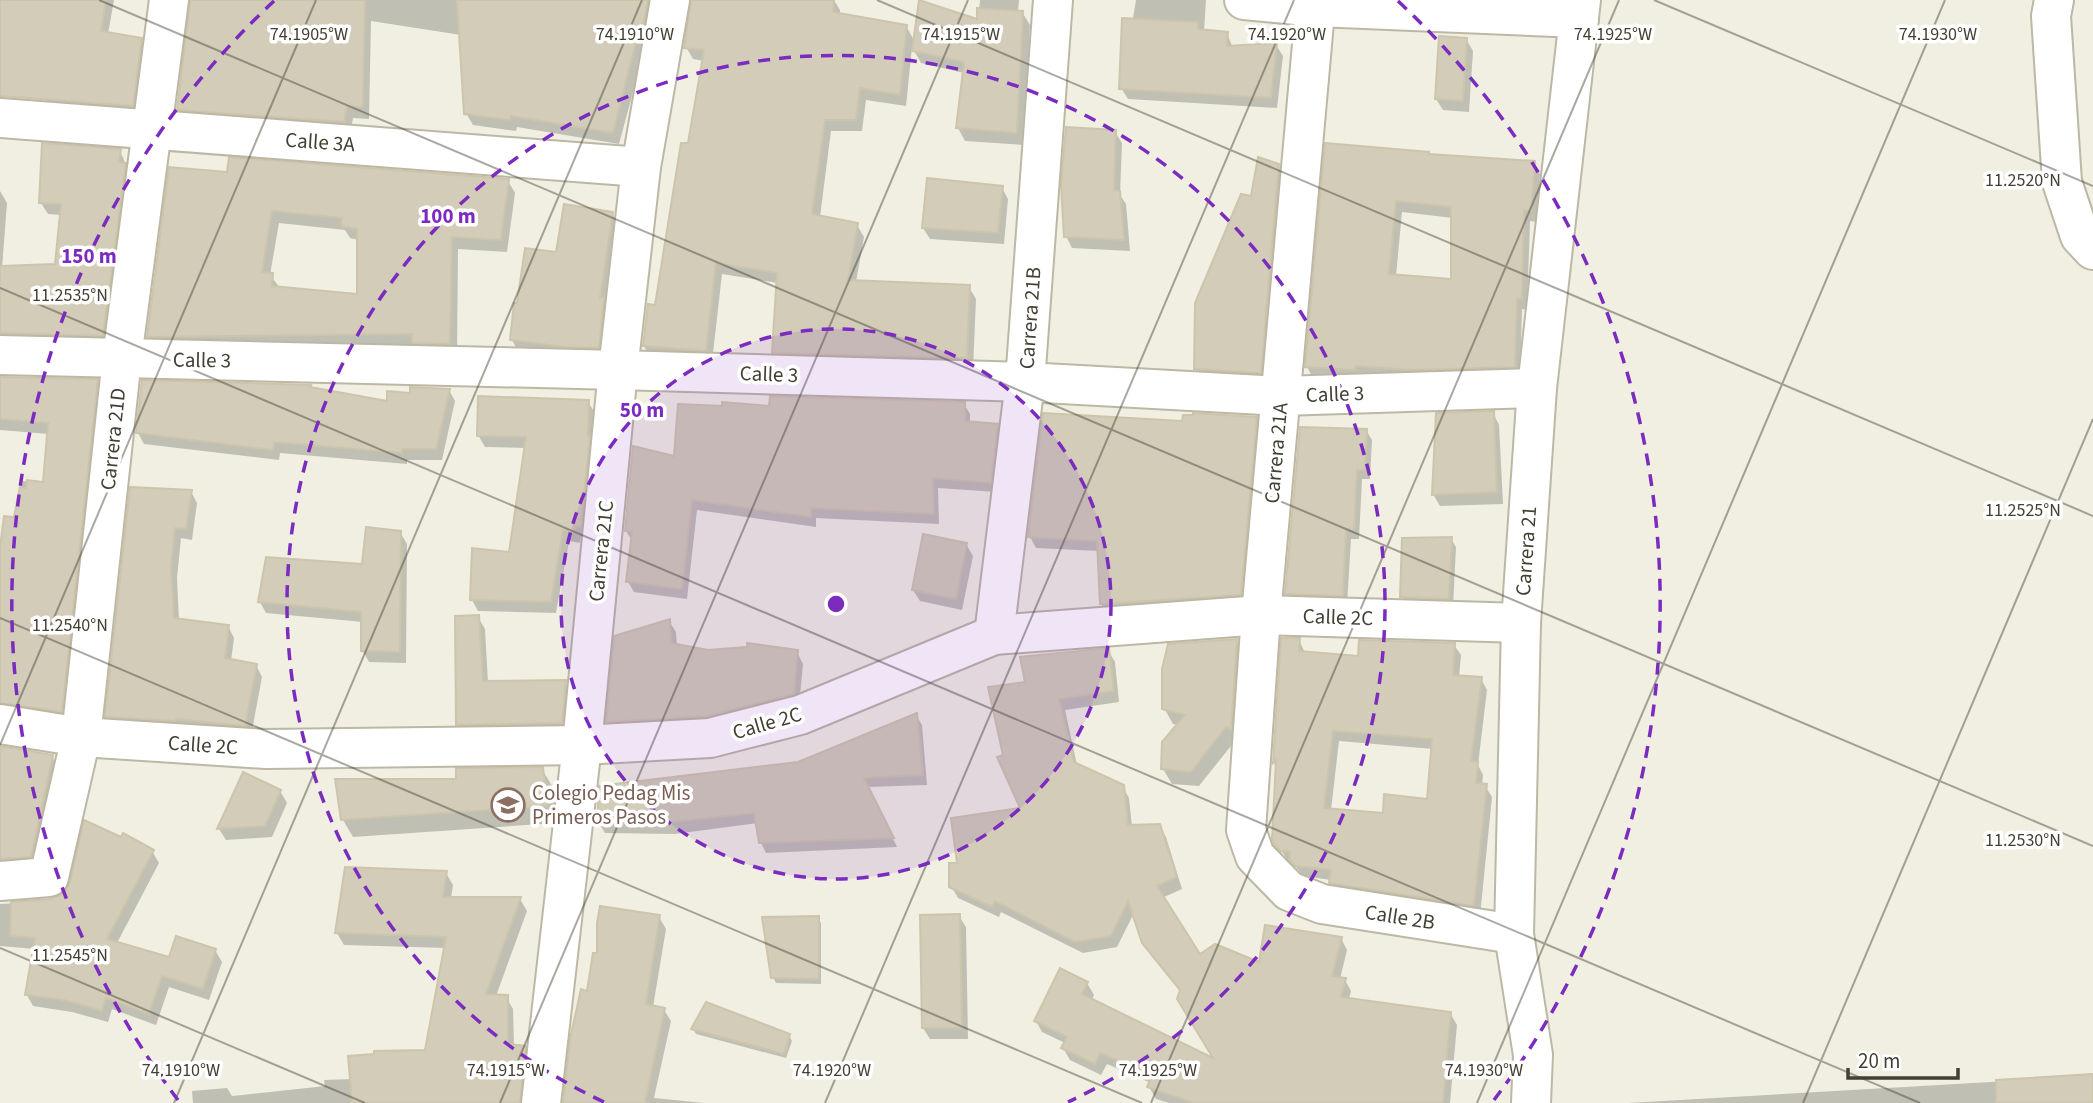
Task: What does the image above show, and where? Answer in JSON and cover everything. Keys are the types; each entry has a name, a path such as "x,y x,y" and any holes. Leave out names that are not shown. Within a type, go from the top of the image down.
{"street":[{"name":"Carrera 21D","path":"0,881 49,877 81,737 122,358 169,0"},
{"name":"Carrera 21C","path":"541,1103 582,745 618,369 641,167 670,0"},
{"name":"Carrera 21B","path":"994,635 1025,383 1052,0"},
{"path":"1244,0 1580,9"},
{"path":"2054,0 2051,16 2062,182 2080,236 2093,250"},
{"name":"Carrera 21A","path":"1289,891 1255,856 1246,830 1261,615 1316,4"},
{"name":"Carrera 21","path":"1531,1103 1533,1055 1514,934 1521,623 1537,388 1580,9"},
{"name":"Calle 3A","path":"0,118 641,167"},
{"name":"Calle 3","path":"0,355 618,369 1025,383 1281,396 1537,388"},
{"name":"Calle 2C","path":"0,724 81,737 266,749 582,745 710,738 788,718 994,635 1261,615 1521,623"},
{"name":"Calle 2B","path":"1289,891 1322,904 1514,934"}],"building":[{"path":"0,0 106,0 101,31 142,38 133,106 0,96"},
{"path":"190,0 365,0 363,107 347,106 344,122 177,110"},
{"path":"457,0 648,0 640,42 636,42 613,133 511,116 510,120 464,114"},
{"path":"691,0 834,0 833,12 907,25 900,95 860,88 856,120 825,120 812,214 858,223 848,280 970,285 967,358 772,353 777,273 716,263 706,351 643,346 648,304 655,305 681,143 688,143 704,50 684,48"},
{"path":"919,0 977,19 977,8 1023,11 1017,133 956,128 964,62 912,51"},
{"path":"1122,18 1198,22 1198,29 1228,32 1227,46 1277,43 1271,98 1119,89"},
{"path":"1439,36 1467,38 1463,101 1435,99"},
{"path":"1066,127 1116,130 1114,190 1120,191 1124,240 1064,237 1061,185"},
{"path":"42,143 121,149 119,162 126,163 103,336 0,333 0,266 55,264 61,204 39,203"},
{"path":"1325,143 1535,161 1531,211 1524,210 1522,299 1517,299 1515,367 1413,370 1356,366 1355,370 1305,367","holes":["1396,201 1451,207 1451,279 1389,274"]},
{"path":"229,157 509,179 501,240 452,237 450,344 412,343 412,334 147,337 169,167 227,172","holes":["272,211 342,218 341,226 357,229 357,294 272,286 273,273 262,272"]},
{"path":"1258,157 1279,164 1261,373 1194,369 1195,303 1241,194 1251,196"},
{"path":"927,178 1003,186 998,233 922,228"},
{"path":"564,204 613,212 600,298 604,298 599,348 510,340 525,248 556,252"},
{"path":"0,377 98,379 62,712 0,703 0,547 4,516 14,517 20,487 26,488 27,480 43,482 48,423 0,419"},
{"path":"142,380 311,385 310,387 387,401 387,391 410,393 410,387 450,389 436,449 402,449 402,453 274,442 273,450 136,433"},
{"path":"478,396 589,400 590,436 581,527 575,526 575,532 563,530 551,602 470,600 472,548 509,552 526,437 477,436"},
{"path":"770,396 965,402 965,421 998,424 991,483 933,478 934,514 811,508 811,517 692,500 682,589 626,582 632,532 625,531 633,446 674,456 678,404 722,406 722,402 769,406"},
{"path":"1494,411 1497,492 1432,495 1436,413"},
{"path":"1043,413 1182,421 1183,415 1193,413 1257,417 1241,595 1100,604 1097,541 1028,537"},
{"path":"1300,427 1367,429 1365,470 1357,470 1354,530 1346,529 1343,596 1285,594"},
{"path":"130,487 192,490 186,529 175,528 171,566 174,618 229,625 225,658 257,664 245,726 176,719 105,717"},
{"path":"366,527 401,531 400,652 361,651 361,612 258,602 266,557 362,564"},
{"path":"923,534 967,543 956,599 912,590"},
{"path":"1452,537 1449,599 1400,597 1402,538"},
{"path":"479,615 483,681 566,680 562,723 456,725 455,616"},
{"path":"670,619 671,643 708,650 747,647 747,643 798,650 794,694 707,716 606,722 614,636"},
{"path":"1281,638 1300,638 1299,651 1358,656 1359,640 1455,643 1453,675 1482,677 1471,761 1478,762 1476,783 1487,784 1474,906 1329,883 1331,870 1295,866 1289,859 1290,852 1280,851 1272,839 1276,760 1273,763","holes":["1333,731 1432,739 1427,799 1384,794 1383,813 1324,808"]},
{"path":"1237,639 1231,729 1226,727 1191,772 1161,769 1162,742 1185,715 1162,709 1162,669 1168,644"},
{"path":"1109,648 1114,691 1059,699 1074,762 1124,785 1128,825 1160,824 1177,877 1157,886 1200,954 1215,944 1259,962 1265,925 1342,937 1332,976 1346,978 1341,997 1451,1012 1443,1103 1194,1103 1147,1087 1152,1075 1100,1053 1095,1064 1061,1048 1067,1037 1034,1021 1060,968 1088,982 1082,994 1213,1058 1177,999 1180,990 1142,943 1128,901 1111,936 1075,942 995,901 992,907 949,887 949,863 957,863 951,818 1020,808 997,757 1003,755 988,687 1025,682 1020,657"},
{"path":"917,713 923,775 864,778 894,838 759,843 754,813 671,824 597,823 599,786 798,762"},
{"path":"0,746 53,755 31,857 0,859"},
{"path":"543,767 547,806 341,820 335,779 456,779 456,768"},
{"path":"243,772 281,790 265,826 217,829"},
{"path":"84,820 121,837 123,833 154,850 107,939 169,957 176,936 216,949 203,989 162,976 149,1014 106,998 102,1011 64,1000 25,995 35,938 10,936 11,902 51,899 64,893 70,882"},
{"path":"345,867 447,871 443,897 521,897 486,994 508,995 508,1044 526,1046 520,1103 352,1103 348,1056 374,1054 374,1051 425,1050 446,937 335,933"},
{"path":"600,906 660,915 646,1004 665,1008 645,1103 563,1103 570,1039 581,989 587,991 593,953 597,953"},
{"path":"960,914 962,1028 922,1028 920,915"},
{"path":"819,916 819,979 771,978 762,917"},
{"path":"706,1002 790,1034 784,1054 691,1029"},
{"path":"2093,1074 2093,1103 1996,1103 1996,1080"}],"place":[{"name":"Colegio Pedag Mis Primeros Pasos","path":"508,805"}]}
